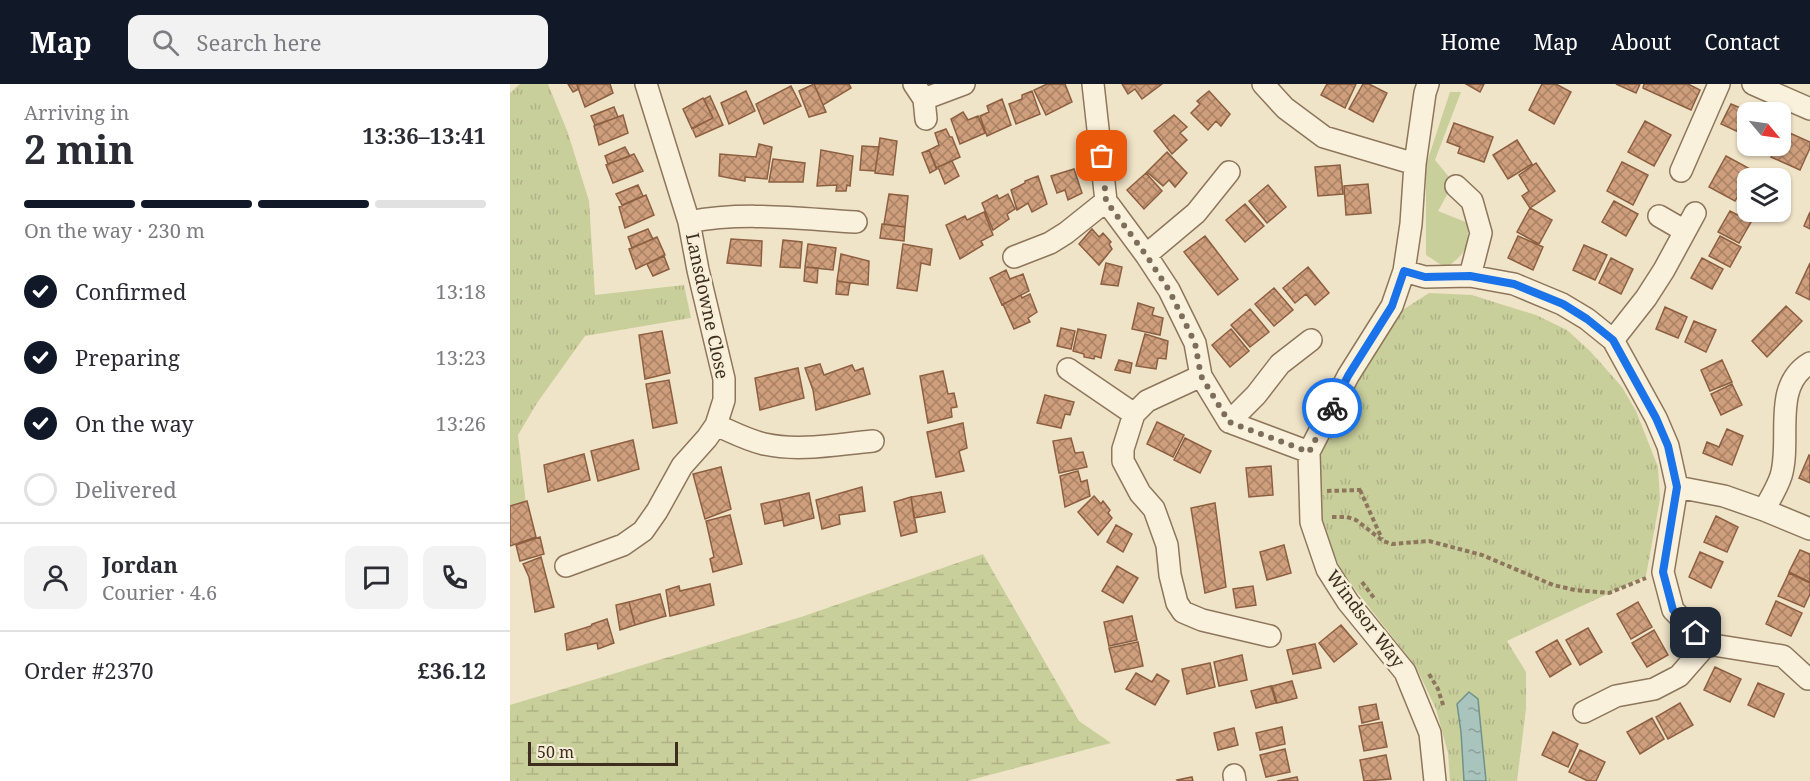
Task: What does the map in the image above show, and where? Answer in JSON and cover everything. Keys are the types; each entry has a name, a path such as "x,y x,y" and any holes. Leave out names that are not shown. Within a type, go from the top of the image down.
{"street":[{"path":"921,101 964,84"},
{"path":"1093,84 1106,201 1169,290 1195,343 1201,376 1229,422 1309,452"},
{"path":"1263,84 1284,108 1324,137 1415,164"},
{"name":"Windsor Way","path":"1428,84 1415,164 1411,224 1404,271 1392,306 1348,376 1309,452 1311,522 1327,569 1348,602 1405,672 1430,733 1435,781"},
{"path":"1681,171 1719,84"},
{"path":"1753,84 1810,109"},
{"name":"Lansdowne Close","path":"566,566 622,545 643,531 682,466 716,425 724,400 724,379 689,222 652,86"},
{"path":"1146,255 1196,213 1229,172"},
{"path":"1456,186 1472,201 1481,233 1470,276"},
{"path":"1014,257 1050,243 1106,201"},
{"name":"Lansdowne Close","path":"689,222 712,217 757,216 856,222"},
{"path":"1613,340 1646,298 1690,222 1659,216"},
{"path":"1404,271 1425,277 1470,276 1514,284 1544,295 1587,319 1613,340 1656,418 1668,446 1677,487 1663,572 1673,610 1707,644 1783,656 1808,679"},
{"path":"1229,422 1256,395 1280,364 1311,340"},
{"path":"1764,510 1781,475 1786,397 1799,369 1810,363"},
{"path":"1068,369 1134,414"},
{"path":"1201,376 1147,401 1134,414 1123,449 1123,461 1140,493 1154,508 1167,545 1170,575 1177,603 1182,612 1202,621 1272,638"},
{"path":"716,425 748,439 781,446 806,447 873,441"},
{"path":"1677,487 1724,496 1810,529"},
{"path":"1584,712 1616,696 1654,690 1679,676 1707,644"}],"path":[{"path":"1328,481 1328,500"},
{"path":"1327,491 1362,489 1383,541"},
{"path":"1330,509 1333,526"},
{"path":"1332,517 1347,517 1356,520 1383,541 1392,544 1429,541 1482,555 1553,585 1575,590 1609,593 1663,572"},
{"path":"1361,582 1374,599"},
{"path":"1427,670 1438,689 1446,717"}],"green space":[{"path":"520,84 548,84 568,133 589,201 595,295 684,285 691,318 585,336 537,403 518,435 526,504 510,507 510,93"},
{"path":"1450,92 1461,92 1435,160 1449,177 1447,195 1438,211 1468,223 1468,232 1467,244 1462,254 1446,268 1426,255 1426,165"},
{"path":"1429,293 1472,295 1536,315 1567,330 1590,351 1622,387 1636,411 1658,467 1660,499 1646,576 1507,641 1526,672 1526,709 1517,781 1450,781 1448,753 1436,709 1416,667 1344,575 1325,536 1316,494 1323,442 1351,388 1401,311"},
{"path":"983,554 1079,721 1111,743 967,781 510,781 510,705 801,617"}],"water":[{"path":"1469,692 1478,699 1486,781 1464,781 1457,704"}],"building":[{"path":"568,84 581,84 577,85 579,89 573,92"},
{"path":"610,84 613,93 585,107 577,85"},
{"path":"814,84 826,112 809,117 799,91"},
{"path":"814,84 849,84 851,88 823,105"},
{"path":"1047,84 1065,84 1072,102 1046,115 1034,90"},
{"path":"1122,84 1162,84 1142,99 1135,89 1128,94"},
{"path":"1327,84 1356,84 1345,108 1321,95"},
{"path":"1363,84 1369,84 1387,93 1373,122 1349,109"},
{"path":"1466,84 1484,84 1480,92"},
{"path":"1542,84 1556,84 1571,92 1554,124 1529,110"},
{"path":"1616,84 1640,84 1636,93"},
{"path":"1644,84 1688,84 1700,90 1691,110 1643,88"},
{"path":"791,86 801,106 764,124 756,104"},
{"path":"746,91 755,111 729,124 721,103"},
{"path":"1032,91 1040,114 1016,124 1009,104 1022,99 1022,95"},
{"path":"1209,91 1230,114 1221,126 1216,121 1208,130 1191,113 1200,104 1197,101"},
{"path":"710,96 723,125 696,137 692,128 713,118 704,99"},
{"path":"703,98 713,118 692,129 683,109"},
{"path":"1002,99 1011,125 987,136 980,116 989,112 987,106"},
{"path":"1731,104 1737,107 1737,131 1721,124"},
{"path":"614,107 618,117 595,125 591,116"},
{"path":"963,112 968,120 978,116 985,133 960,144 951,119"},
{"path":"623,115 628,133 599,145 594,126"},
{"path":"1174,115 1187,127 1180,133 1187,140 1172,154 1154,131"},
{"path":"1645,121 1671,135 1654,166 1628,152"},
{"path":"1454,123 1493,137 1484,162 1458,153 1460,147 1447,142"},
{"path":"946,129 960,157 936,168 929,150 939,145 935,133"},
{"path":"1791,134 1810,142 1810,148 1800,170 1771,157 1791,156"},
{"path":"880,138 897,141 893,175 875,173"},
{"path":"1517,140 1532,164 1508,179 1493,155"},
{"path":"759,144 772,147 767,179 745,177 745,181 719,176 720,154 756,157"},
{"path":"862,146 879,147 875,171 860,170"},
{"path":"625,147 630,156 608,164 605,156"},
{"path":"821,150 853,156 850,186 847,185 846,191 836,191 837,185 817,186"},
{"path":"929,150 937,169 930,173 922,153"},
{"path":"1167,152 1187,173 1175,187 1169,180 1163,186 1147,172"},
{"path":"634,154 643,171 613,183 606,165"},
{"path":"1726,156 1748,168 1737,168 1735,201 1709,187"},
{"path":"773,159 805,163 803,182 769,182"},
{"path":"952,161 959,176 945,184 938,167"},
{"path":"1622,162 1648,175 1633,205 1607,191"},
{"path":"1536,163 1555,191 1530,208 1522,196 1529,191 1519,175"},
{"path":"1340,165 1343,194 1318,196 1315,167"},
{"path":"1074,169 1082,193 1068,200 1065,190 1057,193 1051,176"},
{"path":"1146,173 1162,191 1144,209 1127,190"},
{"path":"1038,176 1047,204 1032,212 1028,203 1017,210 1011,190"},
{"path":"1368,184 1371,213 1346,215 1344,186"},
{"path":"638,185 643,196 622,205 616,194"},
{"path":"1268,185 1286,207 1267,223 1249,201"},
{"path":"889,194 908,196 905,227 884,224"},
{"path":"1008,194 1015,209 1007,214 1009,219 993,230 982,203 997,195 999,199"},
{"path":"646,195 654,215 625,228 619,207"},
{"path":"1614,201 1638,214 1626,236 1602,222"},
{"path":"1245,204 1264,226 1245,242 1226,220"},
{"path":"1530,208 1552,220 1539,244 1517,232"},
{"path":"1730,211 1737,215 1737,222 1751,222 1739,243 1718,232"},
{"path":"984,212 993,235 981,241 983,245 960,259 946,225 965,216 967,220"},
{"path":"1810,212 1810,229 1804,226"},
{"path":"882,224 905,227 904,241 880,238"},
{"path":"648,229 653,239 632,248 628,237"},
{"path":"1092,229 1099,237 1103,233 1111,242 1109,244 1112,249 1099,265 1079,244"},
{"path":"1205,236 1238,279 1218,295 1184,252"},
{"path":"1518,236 1543,247 1533,270 1508,258"},
{"path":"1720,236 1741,247 1730,267 1709,256"},
{"path":"657,237 665,255 636,269 629,249"},
{"path":"731,239 762,241 761,266 727,263"},
{"path":"783,240 802,242 800,268 780,267"},
{"path":"808,244 836,248 833,270 805,267"},
{"path":"903,244 932,249 930,265 921,263 917,291 897,288"},
{"path":"1584,245 1607,255 1595,280 1573,270"},
{"path":"841,254 869,261 868,285 837,281"},
{"path":"664,256 669,269 653,276 647,264"},
{"path":"1611,258 1633,269 1621,294 1599,283"},
{"path":"1702,258 1723,269 1712,289 1691,278"},
{"path":"1106,263 1122,267 1118,286 1101,284"},
{"path":"1810,263 1810,300 1796,293"},
{"path":"805,267 818,268 817,283 804,281"},
{"path":"1308,267 1329,293 1315,305 1306,294 1295,303 1283,288"},
{"path":"1006,270 1010,279 1023,274 1029,291 1002,305 990,278"},
{"path":"837,281 850,283 848,295 836,294"},
{"path":"1274,288 1293,310 1274,326 1255,304"},
{"path":"1030,294 1037,312 1028,318 1030,322 1014,329 1003,304 1021,295 1022,298"},
{"path":"1138,303 1154,308 1152,315 1163,318 1160,335 1132,329"},
{"path":"1786,306 1802,321 1767,357 1752,341"},
{"path":"1665,307 1687,317 1678,338 1656,329"},
{"path":"1250,309 1269,332 1250,347 1231,325"},
{"path":"1694,321 1716,330 1706,352 1685,342"},
{"path":"1061,328 1075,331 1071,349 1057,346"},
{"path":"1078,329 1106,335 1101,358 1084,357 1084,354 1073,351"},
{"path":"1231,329 1249,351 1230,367 1212,345"},
{"path":"662,331 670,373 645,379 639,335"},
{"path":"1145,334 1168,341 1166,359 1158,358 1156,369 1136,366"},
{"path":"1119,360 1132,363 1130,373 1115,370"},
{"path":"1722,360 1732,382 1710,391 1701,370"},
{"path":"820,364 824,375 852,365 855,371 863,368 870,394 816,410 813,390 805,368"},
{"path":"798,368 804,398 760,410 755,378"},
{"path":"943,371 948,394 954,393 957,407 951,408 952,417 928,423 920,376"},
{"path":"669,380 677,423 653,428 646,384"},
{"path":"1732,384 1742,405 1721,415 1711,394"},
{"path":"1045,395 1074,402 1070,415 1065,414 1061,428 1037,423"},
{"path":"1157,422 1184,435 1173,457 1147,444"},
{"path":"963,423 967,448 959,451 964,471 936,477 927,432"},
{"path":"1727,429 1743,436 1732,465 1703,453 1707,442 1719,447"},
{"path":"1071,438 1075,453 1083,452 1087,467 1059,473 1053,441"},
{"path":"1185,438 1211,451 1200,473 1174,460"},
{"path":"633,440 639,469 598,481 591,451"},
{"path":"584,454 590,480 548,492 544,465"},
{"path":"1810,456 1810,483 1799,478"},
{"path":"1271,466 1273,495 1249,497 1246,468"},
{"path":"721,467 731,509 705,519 693,474"},
{"path":"1078,471 1081,482 1087,480 1090,496 1065,507 1060,476"},
{"path":"862,487 865,511 839,515 840,524 822,529 816,500"},
{"path":"941,492 945,512 914,518 911,497"},
{"path":"809,493 814,518 784,526 779,500"},
{"path":"1094,496 1101,504 1103,501 1110,510 1108,513 1112,518 1098,535 1078,512"},
{"path":"911,497 917,532 901,536 894,502"},
{"path":"779,500 783,520 765,524 761,504"},
{"path":"527,501 536,537 510,546 510,506"},
{"path":"1215,503 1226,587 1205,593 1191,508"},
{"path":"730,515 742,564 713,572 710,559 714,557 706,521"},
{"path":"1716,516 1738,527 1727,552 1704,542"},
{"path":"1116,525 1132,534 1123,552 1107,542"},
{"path":"540,537 544,554 520,561 516,545"},
{"path":"1284,545 1291,573 1267,580 1260,552"},
{"path":"1800,550 1810,554 1810,582 1789,572"},
{"path":"1700,552 1723,562 1711,588 1689,577"},
{"path":"541,557 554,607 535,612 529,577 523,564"},
{"path":"1117,566 1138,578 1123,603 1102,591"},
{"path":"1789,573 1810,583 1810,594 1804,607 1778,596"},
{"path":"710,584 714,605 670,616 666,590 679,586 680,591"},
{"path":"1253,586 1256,605 1236,608 1233,589"},
{"path":"660,594 666,616 635,625 629,602"},
{"path":"1776,601 1802,613 1791,636 1766,624"},
{"path":"629,602 635,625 620,630 616,605"},
{"path":"1638,602 1652,627 1631,639 1617,614"},
{"path":"1132,616 1137,640 1109,646 1104,622"},
{"path":"607,619 614,643 598,649 597,643 567,650 565,634"},
{"path":"1341,625 1357,644 1334,662 1319,643"},
{"path":"1588,628 1602,652 1580,665 1566,640"},
{"path":"1654,630 1668,655 1647,667 1632,643"},
{"path":"1557,640 1571,664 1550,677 1536,652"},
{"path":"1138,642 1143,666 1115,672 1109,648"},
{"path":"1315,644 1321,668 1293,674 1287,650"},
{"path":"1242,655 1247,680 1219,686 1214,662"},
{"path":"1210,663 1215,687 1187,694 1182,669"},
{"path":"1715,667 1741,679 1730,702 1704,690"},
{"path":"1136,673 1152,682 1157,674 1169,681 1155,705 1126,689"},
{"path":"1292,681 1297,698 1277,703 1272,686"},
{"path":"1758,683 1784,694 1774,717 1748,705"},
{"path":"1271,686 1276,703 1256,708 1251,691"},
{"path":"1680,703 1693,725 1668,739 1656,717"},
{"path":"1376,704 1379,719 1362,723 1359,707"},
{"path":"1652,718 1664,739 1640,754 1627,732"},
{"path":"1382,722 1387,747 1364,751 1359,726"},
{"path":"1282,727 1285,744 1260,750 1256,733"},
{"path":"1234,728 1238,745 1218,750 1214,733"},
{"path":"1553,732 1578,744 1568,767 1542,755"},
{"path":"1285,749 1290,772 1266,777 1260,755"},
{"path":"1580,750 1605,762 1596,781 1588,781 1569,772"},
{"path":"1386,755 1391,779 1364,781 1360,760"},
{"path":"1192,777 1193,781 1177,780"},
{"path":"1297,777 1298,781 1277,781"}],"way so far":[{"path":"1102,156 1106,201 1169,290 1195,343 1201,376 1229,422 1309,452 1332,408"}],"route":[{"path":"1332,408 1348,376 1392,306 1404,271 1425,277 1470,276 1514,284 1563,304 1587,319 1613,340 1656,418 1668,446 1677,487 1663,572 1673,610 1696,633"}]}
